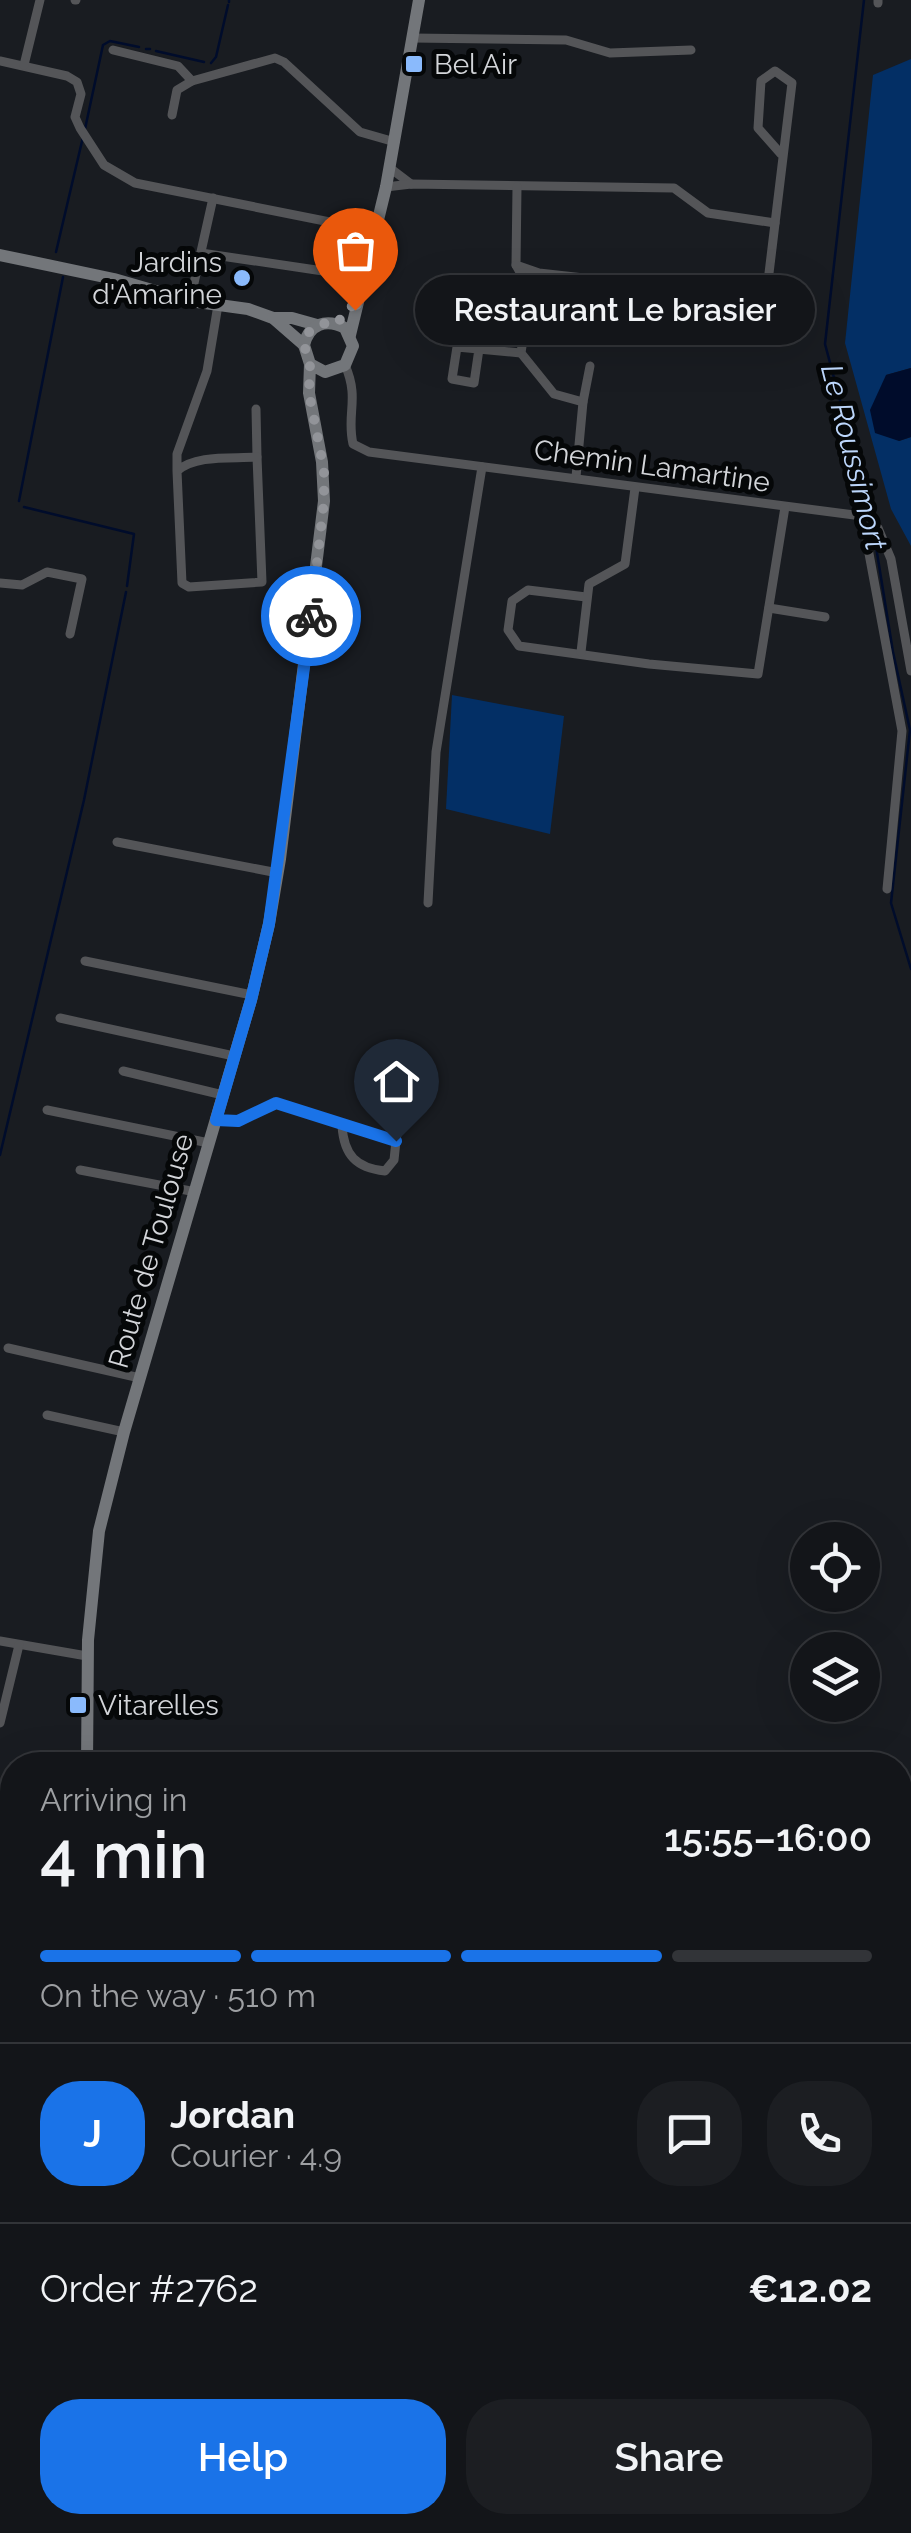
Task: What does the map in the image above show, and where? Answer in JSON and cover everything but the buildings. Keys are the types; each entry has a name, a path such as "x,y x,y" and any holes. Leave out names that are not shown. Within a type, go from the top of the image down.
{"main road":[{"path":"273,318 304,345 310,364 325,372 345,366 352,355 350,334 386,188 419,0"},
{"path":"0,255 114,279 190,301 317,325 336,324 350,334"},
{"path":"336,324 359,298"},
{"path":"304,345 310,330 317,325"},
{"name":"Route de Toulouse","path":"87,1752 88,1656 99,1531 124,1432 252,995 278,873 324,501 324,470 310,364"},
{"path":"312,398 325,379 325,372"}],"street":[{"path":"24,66 40,0"},
{"path":"412,38 566,40 610,54 690,50"},
{"path":"112,50 178,66 192,80"},
{"path":"172,115 176,90 192,80 274,58 284,62 360,132 395,142"},
{"path":"0,61 67,76 77,82 81,94 75,117 83,132 104,165 135,183 376,231"},
{"path":"766,298 792,83 776,71 761,82 758,128 782,154"},
{"path":"390,168 412,184"},
{"path":"386,188 412,184 674,188 708,213 775,223"},
{"path":"517,187 516,265 530,290 521,353"},
{"path":"190,301 213,198"},
{"path":"201,253 323,271"},
{"path":"516,265 539,273 792,301"},
{"path":"218,305 207,370 181,443 177,470 182,583 189,587 262,582 256,409"},
{"path":"479,349 474,383 452,380 457,346 521,353 554,394 583,402"},
{"name":"Chemin Lamartine","path":"345,366 355,396 350,432 354,444 369,452 862,516"},
{"path":"576,478 590,366"},
{"path":"181,443 188,457 196,461"},
{"path":"177,470 196,461 257,457"},
{"path":"428,903 436,752 482,466"},
{"path":"581,652 589,584 625,564 635,488"},
{"path":"586,598 528,590 512,601 508,630 519,646 758,674 785,507"},
{"path":"862,516 878,528 890,559 911,671"},
{"path":"862,516 902,731 887,889"},
{"path":"0,583 22,584 47,572 82,579 70,634"},
{"path":"769,608 825,617"},
{"path":"117,842 278,873"},
{"path":"85,961 252,995"},
{"path":"60,1018 234,1056"},
{"path":"342,1126 349,1158 367,1170 385,1171 394,1160 403,1092 396,1062 381,1050"},
{"path":"123,1071 223,1095"},
{"path":"216,1120 238,1121 276,1103 396,1141"},
{"path":"47,1110 209,1143"},
{"path":"80,1170 196,1192"},
{"path":"8,1348 140,1378"},
{"path":"47,1414 124,1432"},
{"path":"0,1641 88,1656"},
{"path":"0,1724 18,1644"}],"shaded area":[{"path":"911,59 911,368 886,375 899,441 911,437 911,546 891,509 845,343 873,75"},
{"path":"911,368 911,437 899,441 875,433 870,410 886,375"},
{"path":"452,695 564,716 550,834 446,809"}],"waterway":[{"name":"Le Roussimort","path":"864,0 825,344 872,520"},
{"path":"211,63 216,57 228,5"},
{"path":"85,129 103,45 110,41 139,47"},
{"path":"156,51 204,62"},
{"path":"56,252 83,137"},
{"path":"19,501 63,277"},
{"path":"24,507 134,534 127,586"},
{"name":"Le Roussimort","path":"873,528 910,730 891,903 911,969"},
{"path":"0,1155 84,800 126,592"}],"way so far":[{"path":"311,616 324,470 304,345 310,330 328,322 336,324 359,298 355,310"}],"place":[{"name":"Bel Air","path":"414,64"},
{"name":"Jardins d'Amarine","path":"242,278"},
{"name":"Restaurant Le brasier","path":"355,310"},
{"name":"Vitarelles","path":"78,1705"}],"route":[{"path":"311,616 269,924 216,1120 238,1121 276,1103 396,1141"}]}
